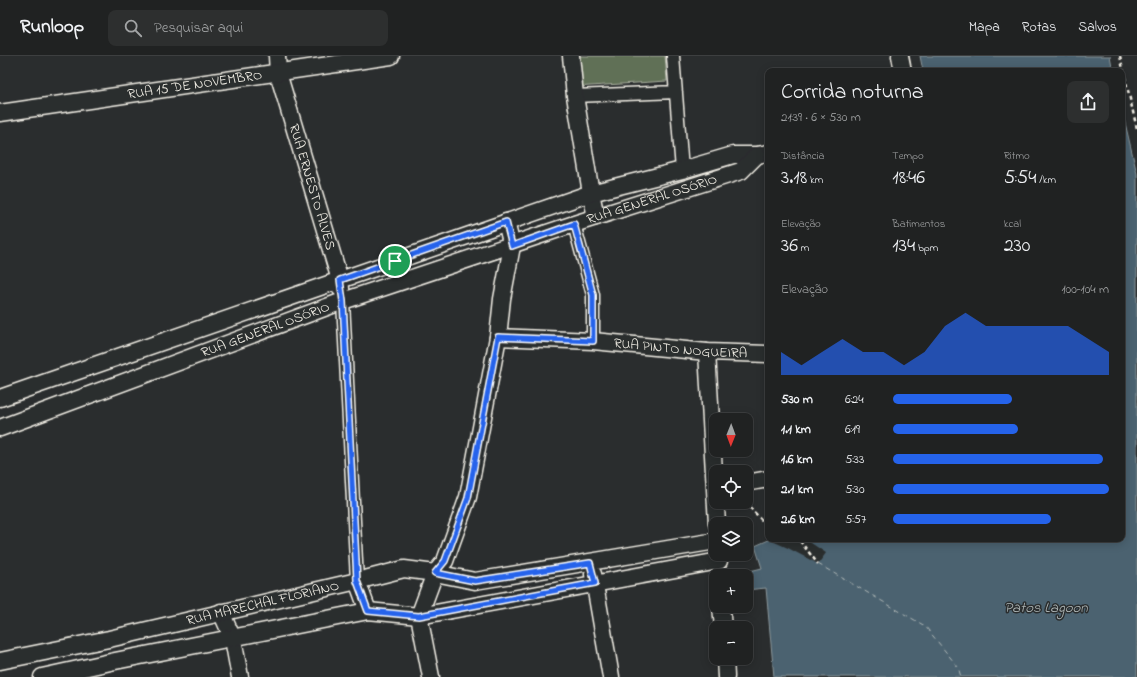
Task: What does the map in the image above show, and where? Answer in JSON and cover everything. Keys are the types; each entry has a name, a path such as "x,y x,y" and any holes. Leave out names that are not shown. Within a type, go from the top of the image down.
{"street":[{"name":"RUA ERNESTO ALVES","path":"277,56 278,73 340,280 343,301"},
{"name":"RUA 15 DE NOVEMBRO","path":"0,113 391,56"},
{"path":"571,56 591,193 596,217"},
{"path":"673,56 682,170"},
{"path":"900,56 902,68"},
{"path":"576,96 676,92"},
{"name":"RUA GENERAL OSÓRIO","path":"0,398 591,193 682,170 733,155 763,154"},
{"name":"RUA GENERAL OSÓRIO","path":"0,428 343,301 512,246 574,224 740,171 763,154"},
{"path":"431,677 419,616 435,573 445,561 468,498 498,337 502,299 512,246 506,222"},
{"path":"574,224 593,295 593,341"},
{"path":"343,301 357,581 368,611"},
{"name":"RUA PINTO NOGUEIRA","path":"498,337 593,341 707,352 765,354"},
{"path":"707,352 714,465"},
{"path":"753,482 765,480"},
{"name":"RUA MARECHAL FLORIANO","path":"0,661 108,639 404,569 435,573 475,581 709,542"},
{"path":"590,563 595,583 611,677"},
{"name":"RUA MARECHAL FLORIANO","path":"42,677 368,611 419,616 595,583 719,564"},
{"path":"221,612 233,638 240,677"},
{"path":"108,639 116,661"},
{"path":"725,665 726,677"}],"path":[{"path":"1120,56 1123,68"},
{"path":"1125,77 1137,129"},
{"path":"751,509 765,524"},
{"path":"801,542 818,564"}],"green space":[{"path":"573,56 665,56 667,81 575,87"}],"water":[{"path":"920,56 1110,56 1112,68 922,68"},
{"name":"Patos Lagoon","path":"1125,123 1137,174 1137,677 774,677 766,588 753,589 753,570 762,568 755,546 765,542 1125,542"}],"pier":[{"path":"774,542 810,542 826,553 818,564"}],"ferry route":[{"path":"818,564 925,626 958,667 961,677"}],"route":[{"path":"506,222 512,246 574,224 593,295 593,341 498,337 468,498 445,561 435,573 475,581 590,563 595,583 419,616 368,611 357,581 343,301 340,280 395,261 506,222"}]}
